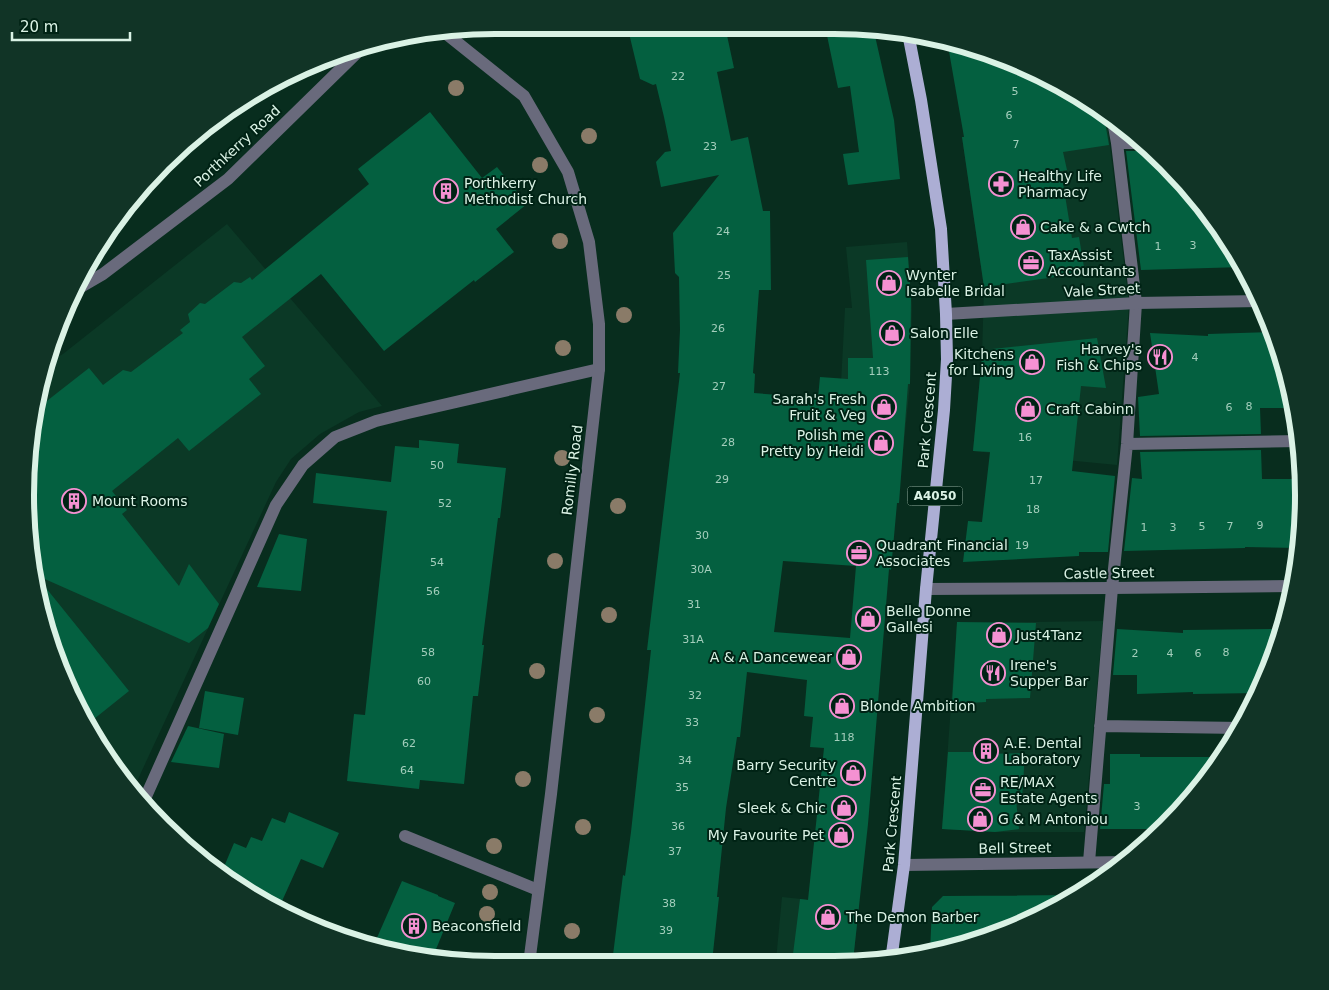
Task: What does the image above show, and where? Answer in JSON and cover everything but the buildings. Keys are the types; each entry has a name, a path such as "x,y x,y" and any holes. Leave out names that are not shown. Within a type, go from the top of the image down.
{"main road":[{"name":"Park Crescent","path":"892,952 904,865 947,358 941,229 921,100 909,41"}],"street":[{"name":"Romilly Road","path":"450,37 524,96 568,172 589,242 600,324 599,369 551,794 529,956"},
{"name":"Porthkerry Road","path":"84,285 104,274 228,179 347,58"},
{"path":"1089,862 1112,588 1127,444 1136,303 1114,129"},
{"path":"1117,143 1132,143"},
{"name":"Vale Street","path":"946,314 1136,303 1253,301"},
{"path":"146,796 276,505 303,465 335,437 376,421 599,369"},
{"path":"1127,444 1292,441"},
{"name":"Castle Street","path":"926,589 1286,586"},
{"path":"1100,726 1232,728"},
{"path":"405,836 538,890"},
{"name":"Bell Street","path":"904,865 1114,862"}],"shaded area":[{"path":"1096,116 1107,123 1129,304 1117,465 973,451 982,356 984,287 962,137"},
{"path":"227,224 382,406 359,412 320,434 291,459 276,482 136,784 111,751 81,699 58,643 43,585 35,525 35,465 38,435 49,376 54,359 63,354"},
{"path":"907,242 912,306 910,384 900,480 839,421 845,308 852,308 846,247"},
{"path":"1103,621 1084,832 995,832 942,829 957,623"},
{"path":"782,897 859,905 854,955 776,956"}],"place":[{"name":"Healthy Life Pharmacy","path":"1001,184"},
{"name":"Porthkerry Methodist Church","path":"446,191"},
{"name":"Cake & a Cwtch","path":"1023,227"},
{"name":"TaxAssist Accountants","path":"1031,263"},
{"name":"Wynter Isabelle Bridal","path":"889,283"},
{"name":"Salon Elle","path":"892,333"},
{"name":"Harvey's Fish & Chips","path":"1160,357"},
{"name":"Kitchens for Living","path":"1032,362"},
{"name":"Sarah's Fresh Fruit & Veg","path":"884,407"},
{"name":"Craft Cabinn","path":"1028,409"},
{"name":"Polish me Pretty by Heidi","path":"881,443"},
{"name":"Mount Rooms","path":"74,501"},
{"name":"Quadrant Financial Associates","path":"859,553"},
{"name":"Belle Donne Gallesi","path":"868,619"},
{"name":"Just4Tanz","path":"999,635"},
{"name":"A & A Dancewear","path":"849,657"},
{"name":"Irene's Supper Bar","path":"993,673"},
{"name":"Blonde Ambition","path":"842,706"},
{"name":"A.E. Dental Laboratory","path":"986,751"},
{"name":"Barry Security Centre","path":"853,773"},
{"name":"RE/MAX Estate Agents","path":"983,790"},
{"name":"Sleek & Chic","path":"844,808"},
{"name":"G & M Antoniou","path":"980,819"},
{"name":"My Favourite Pet","path":"841,835"},
{"name":"The Demon Barber","path":"828,917"},
{"name":"Beaconsfield","path":"414,926"}]}
